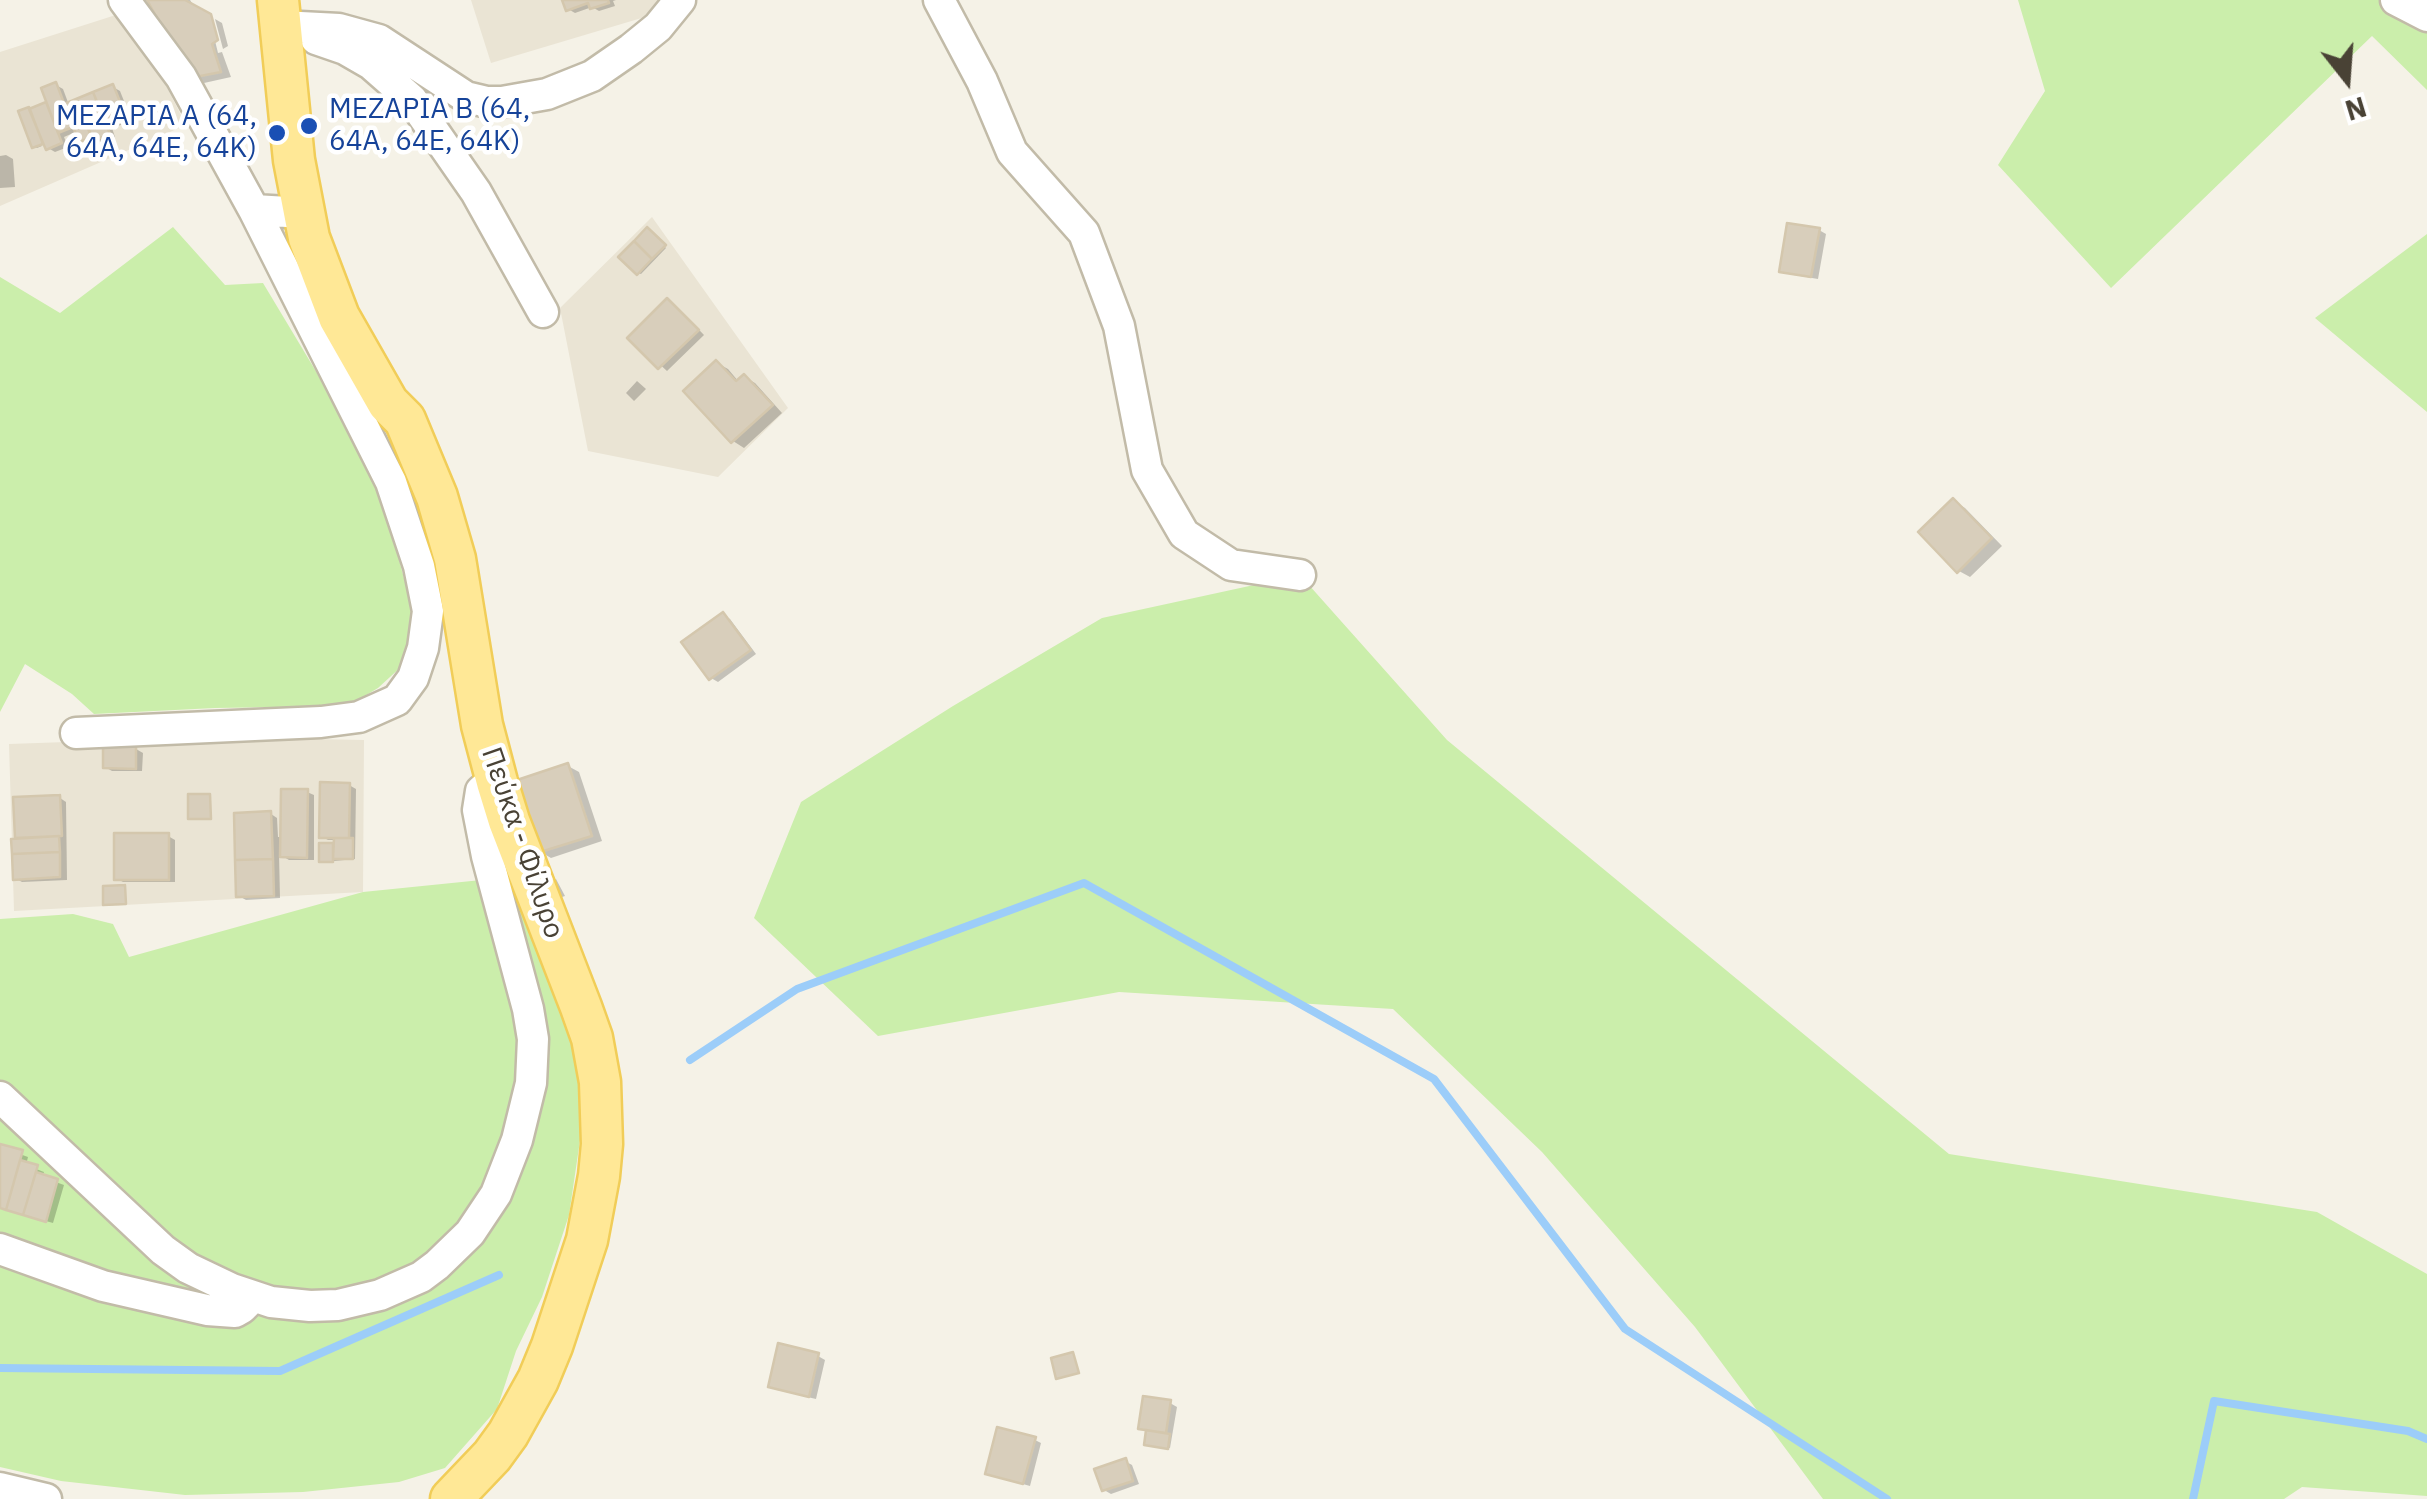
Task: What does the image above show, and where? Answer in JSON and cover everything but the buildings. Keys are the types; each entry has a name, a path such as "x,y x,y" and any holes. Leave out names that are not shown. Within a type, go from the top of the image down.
{"main road":[{"name":"Πεύκα - Φίλυρο","path":"280,13 294,160 317,264 339,317 388,403 405,420 437,498 455,559 482,725 497,782 592,1038 600,1082 599,1176 587,1240 567,1302 538,1380 508,1434 451,1499"}],"street":[{"path":"76,732 359,717 397,700 413,678 423,648 428,611 419,566 391,482 254,210 181,78 124,0"},
{"path":"280,13 379,40 466,97 502,102 547,94 592,76 644,38 680,0"},
{"path":"939,0 982,81 1012,152 1084,233 1120,326 1147,470 1184,534 1230,565 1300,575"},
{"path":"2396,0 2427,16"},
{"path":"280,13 371,64 412,100 476,192 543,312"},
{"path":"254,210 304,213"},
{"path":"0,1097 163,1250 188,1268 253,1297 310,1306 338,1304 380,1295 421,1277 470,1233 496,1194 510,1160 531,1083 533,1053 528,1010 480,827 478,797 483,788 497,782"},
{"path":"0,1249 103,1286 207,1310 239,1310 253,1297"},
{"path":"0,1488 46,1499"}],"shaded area":[{"path":"471,0 662,0 665,11 491,63"},
{"path":"122,13 144,42 186,125 0,206 0,52"},
{"path":"652,217 788,408 718,477 588,451 560,308"},
{"path":"210,737 364,740 363,892 14,911 9,744"}],"green space":[{"path":"2018,0 2427,0 2427,90 2372,36 2111,288 1998,165 2045,91"},
{"path":"173,227 225,285 263,283 317,373 384,504 415,619 410,646 402,666 378,688 348,706 94,714 72,694 25,664 0,712 0,277 60,313"},
{"path":"2427,234 2427,412 2315,318"},
{"path":"1300,575 1447,740 1949,1154 2317,1212 2427,1274 2427,1496 2302,1487 2284,1499 1823,1499 1695,1327 1542,1152 1393,1009 1119,992 878,1036 754,918 801,802 953,706 1102,618"},
{"path":"511,877 575,1049 582,1127 569,1215 542,1297 516,1351 497,1409 445,1468 399,1482 303,1492 185,1495 61,1481 0,1467 0,919 73,914 113,924 129,957 363,892"}],"waterway":[{"path":"690,1060 797,989 1084,883 1434,1079 1625,1329 1887,1499"},
{"path":"0,1368 280,1371 499,1275"},
{"path":"2193,1499 2214,1401 2408,1431 2427,1439"}],"place":[{"name":"ΜΕΖΑΡΙΑ B (64, 64Α, 64Ε, 64Κ)","path":"309,126"},
{"name":"ΜΕΖΑΡΙΑ A (64, 64Α, 64Ε, 64Κ)","path":"277,133"}]}
